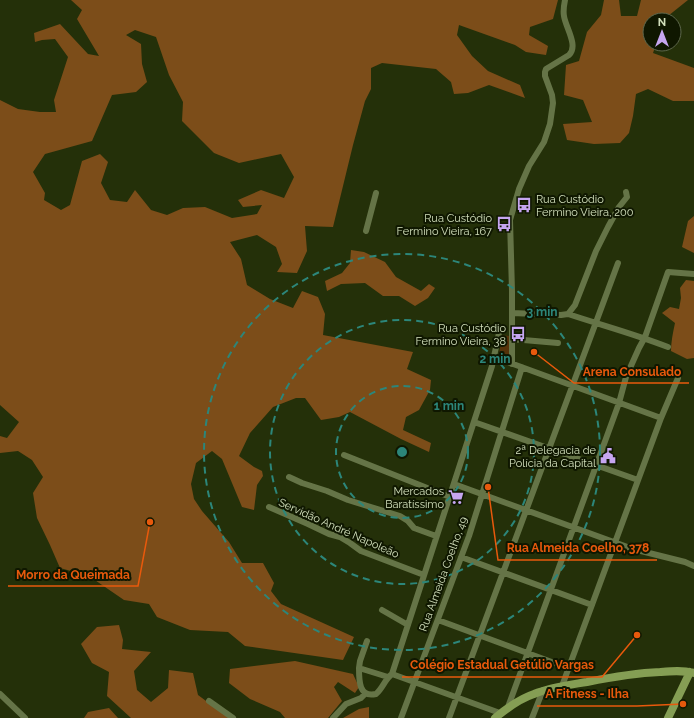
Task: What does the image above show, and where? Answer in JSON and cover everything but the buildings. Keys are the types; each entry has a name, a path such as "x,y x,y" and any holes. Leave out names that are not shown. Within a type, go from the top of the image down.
{"main road":[{"path":"498,716 508,707 525,697 543,690 640,674 671,671 692,672 668,718"}],"street":[{"path":"512,364 510,220 519,189 529,166 544,142 550,124 553,103 544,72 546,68 569,55 573,49 564,15 565,0"},
{"path":"568,314 575,305 596,251 608,227 617,210 627,197 626,192"},
{"path":"366,232 376,193"},
{"path":"449,718 618,263"},
{"path":"508,707 619,402 626,377 645,338 668,272 694,274"},
{"path":"512,313 568,314 668,346"},
{"path":"334,718 346,704 360,698 365,694 376,694 390,675 408,625 474,422 494,357 499,332"},
{"path":"512,336 558,343"},
{"path":"494,357 662,418"},
{"name":"Rua Almeida Coelho, 49","path":"401,718 461,557 522,367"},
{"path":"562,686 638,480 678,378"},
{"path":"474,422 638,480"},
{"path":"344,455 450,496"},
{"path":"289,477 348,500 400,516 408,521 414,528 436,536"},
{"path":"454,484 615,543 645,553 685,562 694,566"},
{"name":"Servidão André Napoleão","path":"269,507 340,538 361,551 424,575"},
{"path":"461,557 592,605"},
{"path":"382,610 408,625"},
{"path":"438,620 568,668"},
{"path":"365,694 361,685 359,668 367,641"},
{"path":"359,668 415,682 498,716"},
{"path":"532,718 543,690"},
{"path":"0,694 25,718"},
{"path":"210,701 233,718"}],"shaded area":[{"path":"71,0 558,0 553,19 530,27 529,35 548,46 546,55 526,52 515,45 459,25 457,35 472,56 488,71 520,85 525,98 489,85 468,93 454,94 451,82 436,69 382,63 371,68 371,89 365,101 333,227 305,226 307,251 297,273 277,272 282,264 276,247 257,235 230,242 241,259 247,285 270,299 293,308 302,291 318,297 325,314 323,335 413,352 407,369 431,380 430,390 419,410 406,417 403,430 431,443 429,452 350,412 339,417 321,420 305,398 296,398 273,407 250,433 239,456 262,471 263,476 257,485 254,510 242,507 222,459 212,451 196,463 191,484 194,499 202,511 229,542 242,563 263,563 274,583 271,591 281,604 354,637 343,660 245,646 228,632 190,630 157,617 149,604 124,600 89,576 60,568 37,518 33,493 43,477 32,460 18,451 0,453 0,436 7,438 19,422 0,405 0,100 18,109 40,112 56,112 54,100 68,57 55,39 35,42 34,33 60,24 88,54 99,56 77,19 82,10","holes":["135,30 156,37 169,75 183,102 182,121 214,153 239,163 281,154 294,177 284,198 261,190 238,200 243,207 262,205 257,214 232,218 205,207 183,208 167,215 151,210 135,190 127,202 110,200 101,183 108,162 100,154 82,161 70,205 61,210 44,200 45,193 33,172 45,154 92,141 112,95 136,92 147,82 142,64 141,44 126,35"]},
{"path":"604,0 619,0 621,16 637,16 641,0 688,0 673,12 642,12 642,52 653,52 694,68 694,101 673,101 648,89 636,94 629,133 620,143 594,144 567,140 563,124 592,122 583,100 564,95 566,65 579,61 587,32 601,15"},
{"path":"694,216 694,253 682,247 688,221"},
{"path":"351,250 364,252 385,262 396,277 421,291 429,284 435,288 428,298 415,306 399,296 383,296 365,283 341,284 327,291 325,281 342,273 350,263"},
{"path":"686,280 694,281 694,358 687,359 671,351 675,323 662,313 670,307 679,309 681,298 680,288"},
{"path":"502,335 509,336 509,358 499,355"},
{"path":"119,625 123,640 122,649 151,652 134,671 137,690 151,702 168,688 169,670 193,673 198,695 229,718 131,718 107,696 109,672 92,663 81,644 97,627"},
{"path":"295,661 353,674 359,687 355,693 338,682 334,687 342,701 328,718 285,718 280,712 250,699 229,683 230,669"},
{"path":"369,707 369,718 343,718 359,709"},
{"path":"109,708 118,718 84,718 88,712"}],"place":[{"name":"Rua Custódio Fermino Vieira, 200","path":"524,205"},
{"name":"Rua Custódio Fermino Vieira, 167","path":"504,224"},
{"name":"Rua Custódio Fermino Vieira, 38","path":"518,334"},
{"name":"Arena Consulado","path":"534,352"},
{"name":"2ª Delegacia de Polícia da Capital","path":"608,456"},
{"name":"Rua Almeida Coelho, 378","path":"488,487"},
{"name":"Mercados Baratíssimo","path":"456,497"},
{"name":"Morro da Queimada","path":"150,522"},
{"name":"Colégio Estadual Getúlio Vargas","path":"637,635"},
{"name":"A Fitness - Ilha","path":"683,704"}]}
